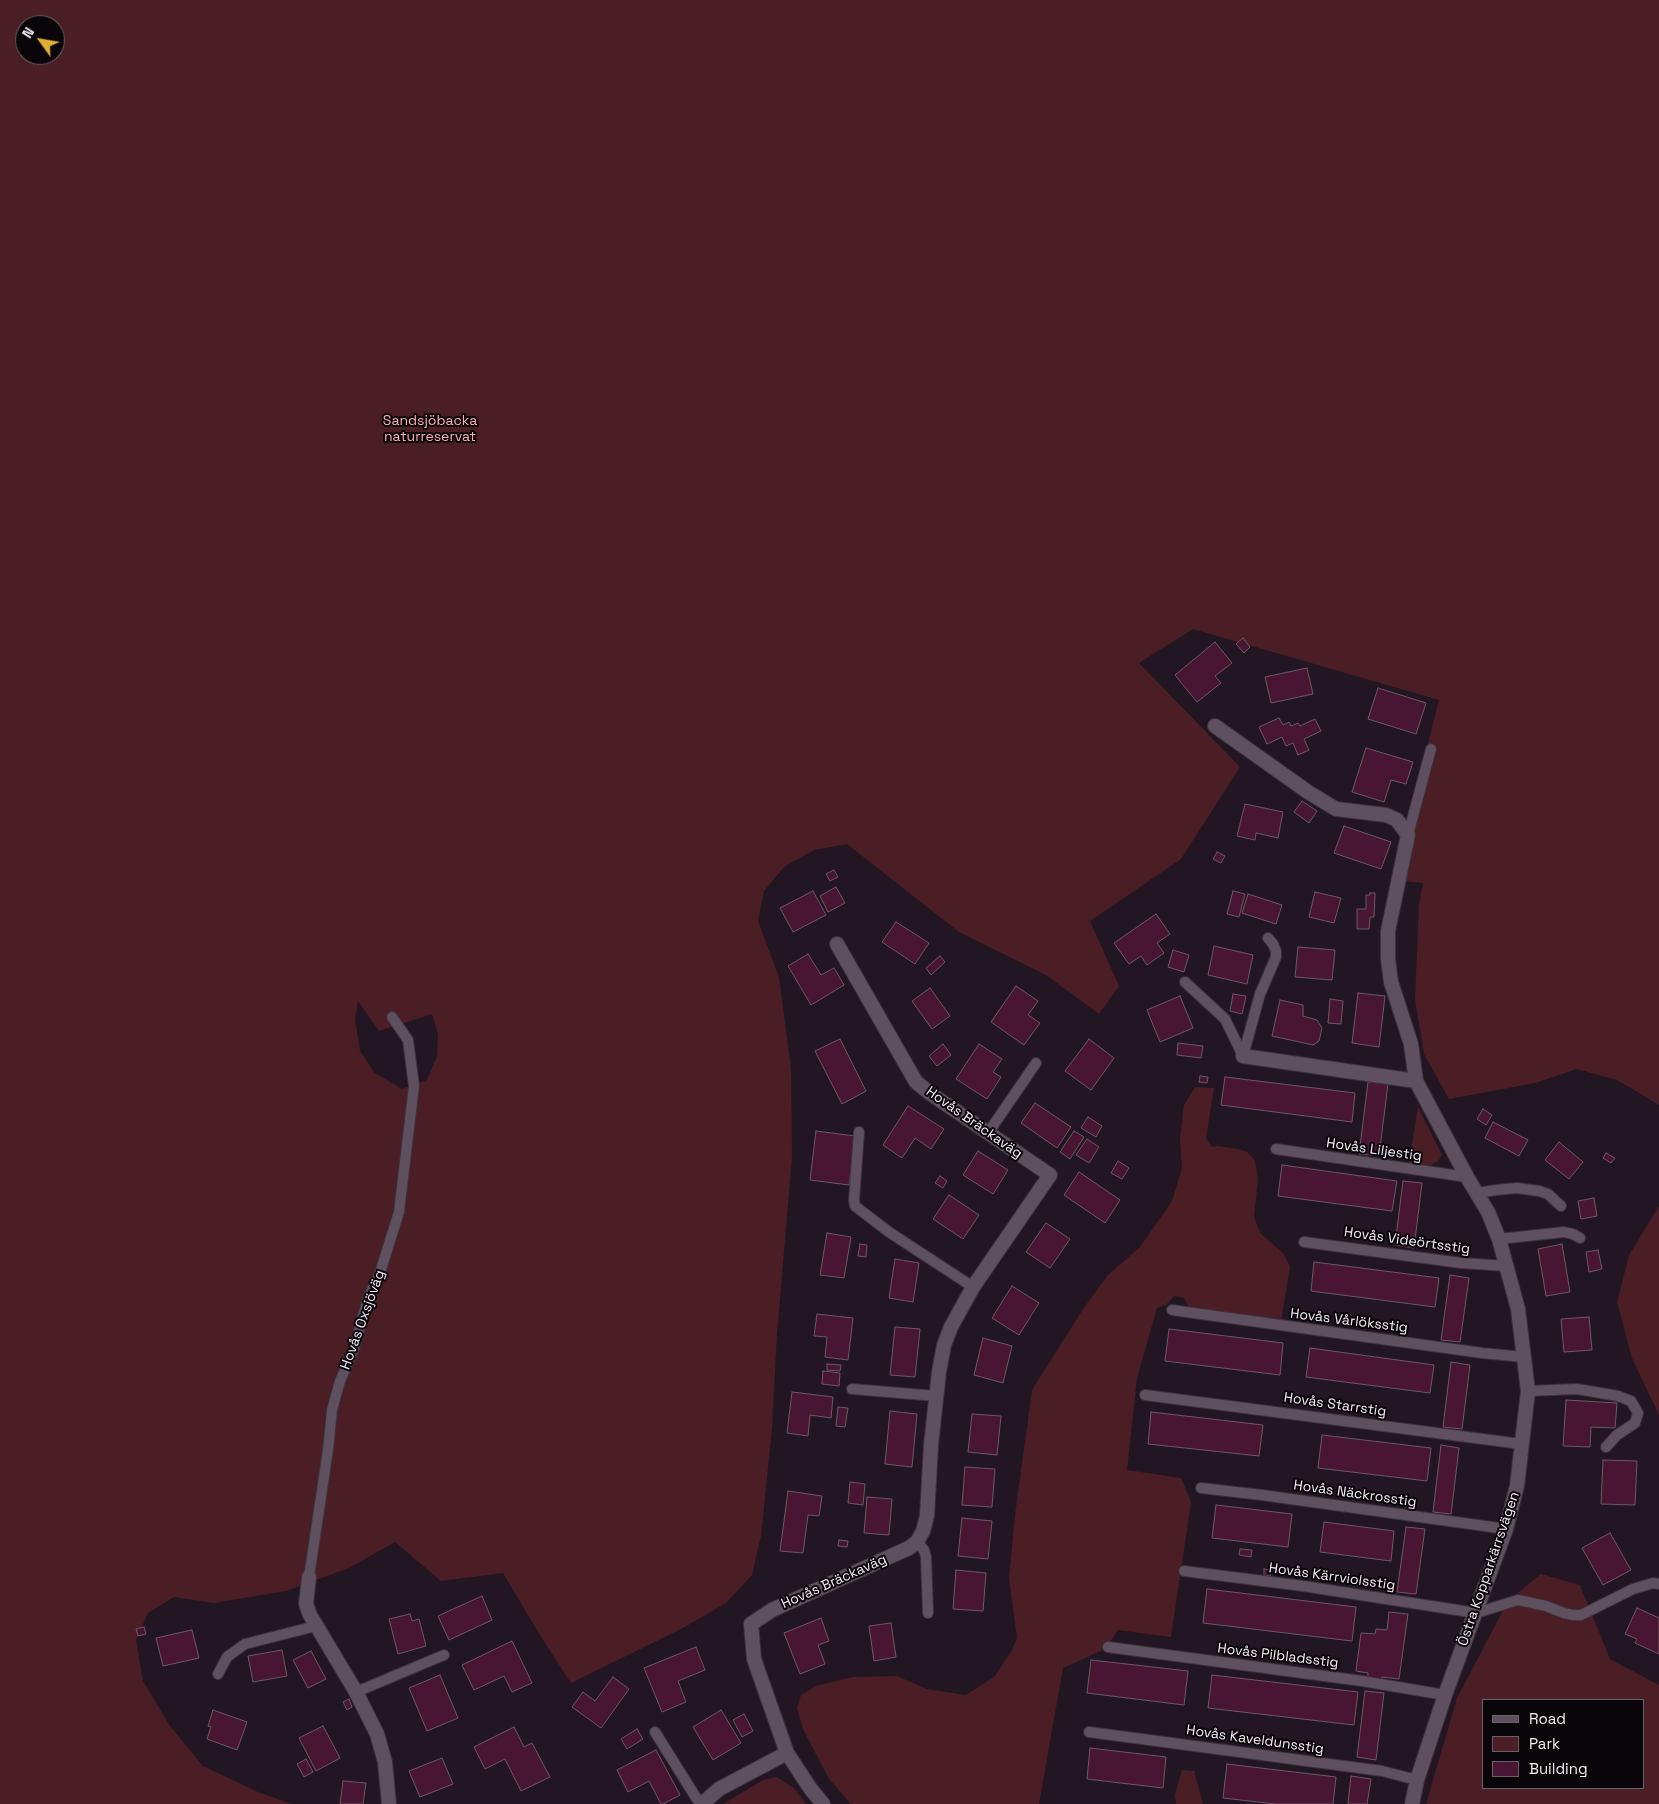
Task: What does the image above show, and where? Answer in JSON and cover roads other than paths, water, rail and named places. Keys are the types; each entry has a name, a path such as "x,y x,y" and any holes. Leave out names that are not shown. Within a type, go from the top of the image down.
{"street":[{"path":"1215,726 1308,792 1336,809 1386,815 1397,820 1408,835"},
{"name":"Östra Kopparkärrsvägen","path":"1408,835 1390,922 1388,959 1391,982 1411,1044 1416,1081 1488,1212 1500,1239 1518,1309 1528,1391 1518,1486 1506,1529 1445,1695 1417,1780 1412,1804"},
{"name":"Hovås Bräckaväg","path":"787,1753 754,1659 752,1624 772,1610 909,1548 917,1542 924,1531 928,1516 930,1454 940,1365 944,1346 958,1311 1050,1175 916,1082 837,944"},
{"path":"1242,1056 1416,1081"},
{"name":"Hovås Oxsjöväg","path":"309,1577 306,1604 310,1615 356,1692 378,1734 382,1748 389,1804"},
{"path":"701,1804 719,1789 787,1753 823,1804"}],"lane":[{"path":"1408,835 1431,749"},
{"path":"1242,1056 1260,994 1276,957 1276,951 1268,938"},
{"path":"1185,982 1225,1019 1242,1056"},
{"name":"Hovås Oxsjöväg","path":"309,1577 332,1410 340,1381 354,1350 368,1298 379,1276 399,1212 414,1086 408,1040 392,1017"},
{"path":"988,1133 1036,1063"},
{"path":"859,1132 855,1206 889,1232 973,1288"},
{"name":"Hovås Liljestig","path":"1276,1149 1468,1177"},
{"path":"1477,1193 1517,1188 1539,1191 1548,1194 1561,1206"},
{"path":"1500,1239 1564,1232 1580,1238"},
{"name":"Hovås Videörtsstig","path":"1304,1242 1461,1263 1506,1266"},
{"name":"Hovås Vårlöksstig","path":"1172,1310 1523,1357"},
{"path":"852,1389 936,1396"},
{"path":"1528,1391 1577,1389 1618,1396 1631,1401 1638,1412 1635,1423 1617,1435 1606,1447"},
{"name":"Hovås Starrstig","path":"1145,1394 1521,1444"},
{"name":"Hovås Näckrosstig","path":"1201,1488 1506,1529"},
{"path":"917,1542 924,1550 926,1557 928,1613"},
{"name":"Hovås Kärrviolsstig","path":"1184,1571 1303,1586 1476,1613"},
{"path":"1476,1613 1518,1600 1546,1606 1573,1615 1581,1614 1633,1589 1653,1583 1659,1584"},
{"path":"218,1674 227,1657 245,1644 316,1626"},
{"name":"Hovås Pilbladsstig","path":"1108,1647 1354,1680 1445,1695"},
{"path":"356,1692 444,1656"},
{"path":"654,1732 701,1804"},
{"name":"Hovås Kaveldunsstig","path":"1089,1732 1382,1771 1417,1780"}],"park label":[{"name":"Sandsjöbacka naturreservat","path":"430,430"}]}
